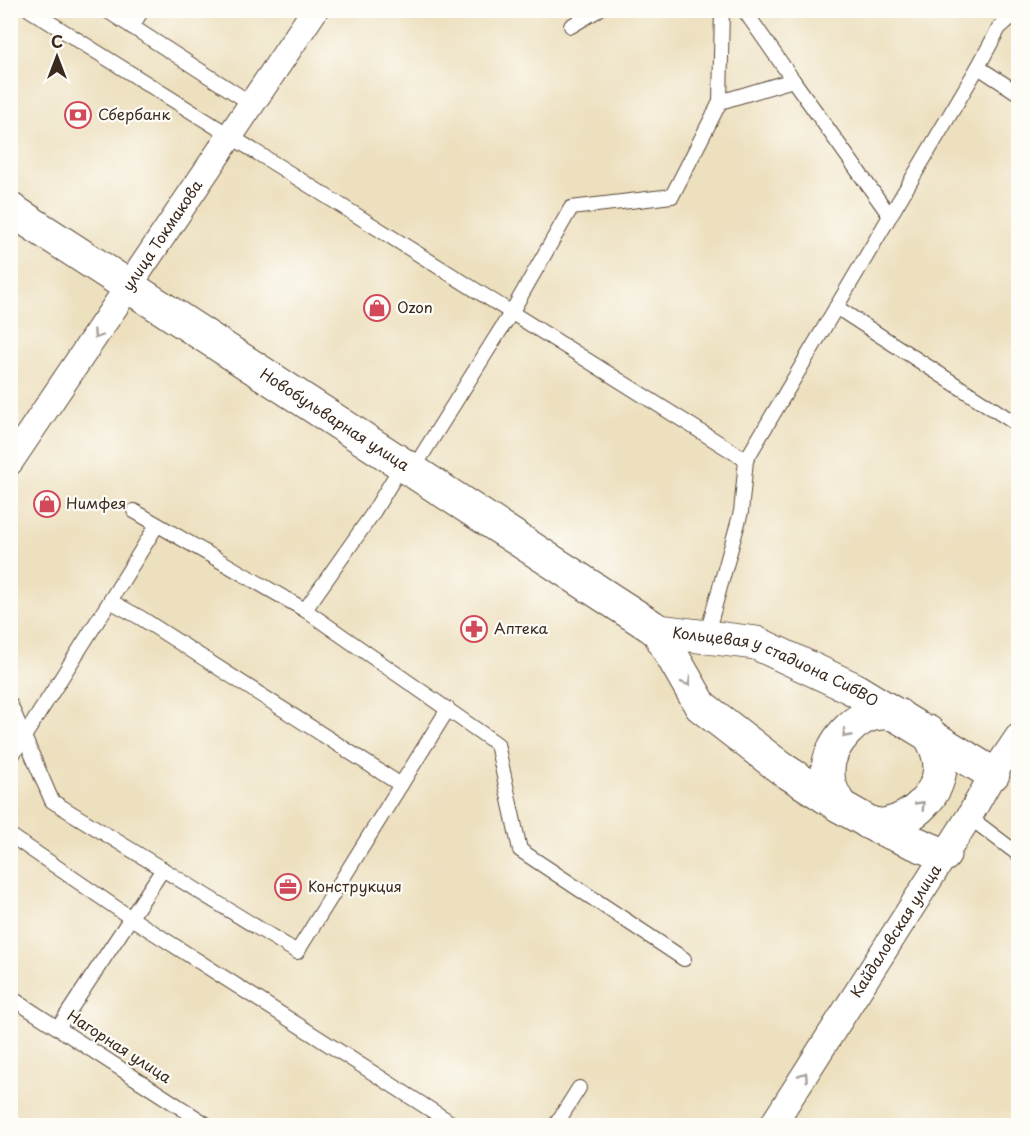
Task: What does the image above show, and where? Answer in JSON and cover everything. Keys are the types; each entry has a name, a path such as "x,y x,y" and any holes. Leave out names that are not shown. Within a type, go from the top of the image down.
{"street":[{"name":"улица Токмакова","path":"13,454 130,286 315,10"},
{"name":"Новобульварная улица","path":"10,209 658,631"},
{"name":"Кольцевая у стадиона СибВО","path":"658,631 756,643 852,688 928,732 993,774"},
{"name":"Кольцевая у стадиона СибВО","path":"658,631 701,706 780,768 869,823 944,855"},
{"path":"840,806 830,789 828,770 833,750 845,732 861,719 882,713 898,715"},
{"path":"869,823 886,825 906,818 922,806 934,788 940,768 937,749 928,732"},
{"name":"Кайдаловская улица","path":"772,1125 1018,737"}],"lane":[{"path":"30,10 746,460"},
{"path":"106,10 252,104"},
{"path":"132,27 142,10"},
{"path":"571,26 598,10"},
{"path":"304,610 407,467 511,313 571,208 672,196 720,102 722,10"},
{"path":"744,10 890,216"},
{"path":"706,637 741,512 746,460 999,28 1018,12"},
{"path":"978,67 1018,93"},
{"path":"720,102 793,80"},
{"path":"836,307 1018,425"},
{"path":"134,511 304,610 497,744 520,850 684,959"},
{"path":"10,759 157,525"},
{"path":"110,601 151,624 401,785"},
{"path":"10,704 52,801 297,952 448,710"},
{"path":"969,817 1018,854"},
{"path":"10,835 131,918 456,1125"},
{"path":"58,1028 163,869"},
{"name":"Нагорная улица","path":"10,997 209,1125"},
{"path":"555,1125 579,1088"}],"place":[{"name":"Сбербанк","path":"78,115"},
{"name":"Ozon","path":"377,308"},
{"name":"Нимфея","path":"47,504"},
{"name":"Аптека","path":"474,629"},
{"name":"Конструкция","path":"288,887"}]}
